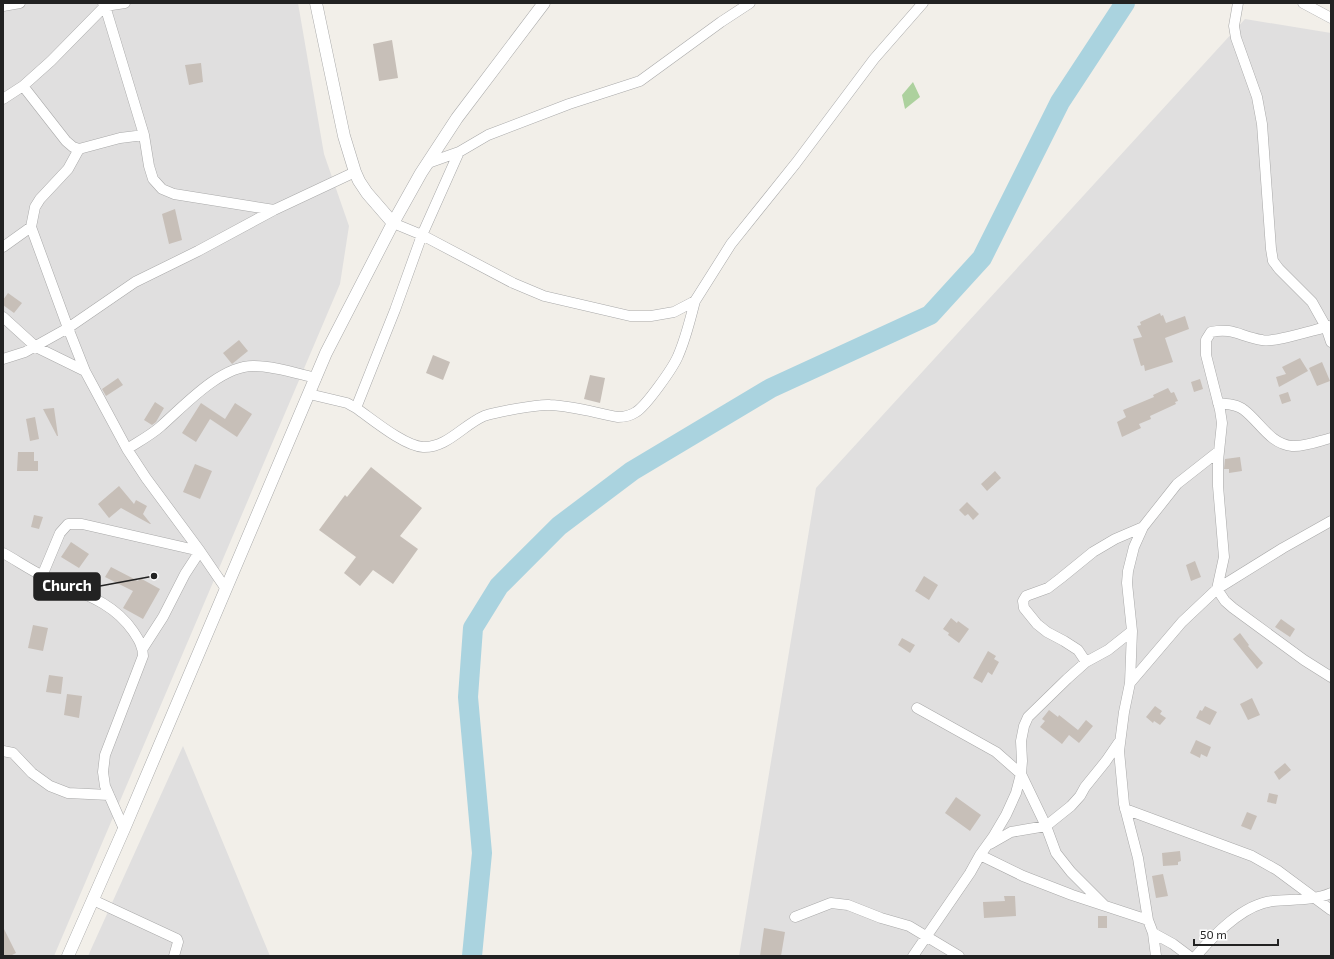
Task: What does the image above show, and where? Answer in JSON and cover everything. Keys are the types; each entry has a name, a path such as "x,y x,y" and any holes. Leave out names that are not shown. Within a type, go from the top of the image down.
{"street":[{"path":"3,6 20,3"},
{"path":"3,99 23,86 51,61 104,4 125,3"},
{"path":"316,3 344,136 355,172 359,181 367,192 393,223 422,235 513,283 544,296 630,316 651,316 674,312 695,301"},
{"path":"68,956 124,830 326,353 393,223 428,163 457,118 544,3"},
{"path":"428,163 458,152 488,135 569,104 640,81 721,22 750,3"},
{"path":"309,394 347,404 356,408 410,444 422,447 439,445 471,423 483,417 494,413 529,407 548,404 618,417 626,417 637,411 644,405 678,358 688,330 695,301 730,244 796,163 874,59 923,3"},
{"path":"1238,3 1234,26 1236,38 1257,97 1262,124 1273,261 1312,302 1328,326 1331,342"},
{"path":"1303,3 1331,18"},
{"path":"104,4 144,135 149,166 153,179 162,189 174,194 274,210"},
{"path":"23,86 66,141 73,147 79,149 120,138 144,135"},
{"path":"79,149 68,169 40,199 35,207 31,227 85,371 127,449 146,478 226,589"},
{"path":"356,408 395,310 422,235 458,152"},
{"path":"3,359 36,347 68,328 134,282 198,251 274,210 355,172"},
{"path":"3,247 31,227"},
{"path":"3,317 36,347 85,371"},
{"path":"1328,326 1275,340 1262,341 1231,331 1220,330 1211,332 1206,340 1206,355 1222,423 1218,461 1218,486 1224,557 1217,590 1224,601 1233,608 1331,678"},
{"path":"127,449 159,428 187,402 217,378 234,370 252,366 279,368 316,378"},
{"path":"1218,403 1231,405 1245,410 1278,442 1291,446 1302,446 1331,438"},
{"path":"1156,956 1153,933 1148,920 1138,858 1125,809 1121,782 1119,751 1130,683 1132,631 1127,583 1128,571 1134,547 1143,527 1177,484 1220,451"},
{"path":"1130,683 1182,622 1217,590 1283,548 1331,521"},
{"path":"42,576 60,534 68,524 82,524 200,551"},
{"path":"1086,662 1078,650 1046,632 1037,624 1024,608 1023,601 1026,596 1048,588 1093,552 1115,539 1143,527"},
{"path":"143,648 163,617 185,574 200,551"},
{"path":"3,553 42,576 98,600 114,610 127,622 143,648 143,656 105,755 103,772 105,786 124,830"},
{"path":"914,956 1006,815 1016,793 1021,774 1021,741 1024,726 1028,717 1066,679 1086,662 1108,650 1132,631"},
{"path":"917,708 996,752 1021,774 1046,826 1056,853 1071,872 1104,905"},
{"path":"988,844 1011,832 1046,826 1071,806 1080,796 1120,740"},
{"path":"3,751 13,753 32,773 50,786 68,792 109,795"},
{"path":"1125,809 1252,856 1277,870 1331,910"},
{"path":"980,855 1023,876 1072,895 1148,920"},
{"path":"1196,956 1212,937 1233,920 1258,905 1270,901 1316,898 1331,893"},
{"path":"93,900 177,939 178,942 174,956"},
{"path":"795,917 831,903 848,905 880,918 909,926 959,956"},
{"path":"1153,933 1173,944 1189,956"}],"shaded area":[{"path":"3,3 298,3 324,154 349,226 340,284 54,956 3,956"},
{"path":"1245,19 1331,33 1331,956 739,956 816,488"},
{"path":"183,746 270,956 88,956"}],"green space":[{"path":"913,82 920,97 905,109 902,95"}],"building":[{"path":"392,40 398,78 379,81 373,44"},
{"path":"201,63 203,82 189,85 185,65"},
{"path":"175,209 182,240 169,244 162,214"},
{"path":"8,293 22,303 14,313 3,305 3,300"},
{"path":"1160,313 1161,316 1163,315 1166,323 1185,316 1189,329 1165,338 1173,362 1145,371 1144,365 1141,366 1133,339 1142,337 1137,326 1141,325 1140,322"},
{"path":"239,340 248,351 232,364 223,353"},
{"path":"433,355 450,362 443,380 426,373"},
{"path":"1300,358 1308,371 1279,387 1276,377 1286,374 1282,367"},
{"path":"1322,362 1330,381 1317,386 1309,368"},
{"path":"590,375 605,378 600,403 584,399"},
{"path":"118,378 123,385 106,396 102,389"},
{"path":"1200,379 1203,389 1194,392 1191,382"},
{"path":"1168,388 1171,393 1174,392 1178,401 1175,402 1176,404 1150,416 1151,419 1139,424 1141,428 1122,437 1117,422 1126,417 1123,410 1154,397 1153,395"},
{"path":"1288,392 1291,401 1282,404 1279,395"},
{"path":"155,402 164,408 156,422 152,425 144,420"},
{"path":"201,403 225,419 235,403 252,414 237,437 210,419 196,442 182,433"},
{"path":"54,408 58,436 43,409"},
{"path":"35,417 39,439 30,441 26,419"},
{"path":"18,452 34,452 34,461 38,461 38,471 17,471"},
{"path":"1240,457 1242,471 1229,473 1229,469 1224,469 1225,459"},
{"path":"195,464 212,471 200,499 183,492"},
{"path":"371,467 422,508 400,536 418,549 393,584 373,570 360,586 344,573 356,557 319,530 345,495 347,497"},
{"path":"995,471 1001,478 987,491 981,484"},
{"path":"119,486 134,504 136,500 147,506 143,514 151,524 121,508 109,518 98,504"},
{"path":"967,502 979,514 973,520 968,514 965,516 959,510"},
{"path":"34,515 43,517 39,529 31,527"},
{"path":"71,542 89,554 79,568 61,557"},
{"path":"1195,561 1201,577 1191,581 1186,565"},
{"path":"111,567 138,581 140,578 160,589 143,619 123,608 133,591 105,577"},
{"path":"924,576 938,585 929,600 915,591"},
{"path":"951,618 969,629 959,643 948,635 949,633 943,629"},
{"path":"1281,619 1295,629 1290,637 1275,627"},
{"path":"33,625 48,628 43,651 28,648"},
{"path":"1240,633 1249,645 1248,646 1263,663 1257,669 1233,639"},
{"path":"902,638 915,645 910,653 898,645"},
{"path":"988,651 996,656 994,659 999,662 992,675 988,672 982,683 973,678"},
{"path":"49,675 63,677 61,694 46,692"},
{"path":"67,694 82,696 79,718 64,715"},
{"path":"1252,698 1260,715 1248,720 1240,704"},
{"path":"1155,706 1162,711 1160,714 1166,718 1160,725 1154,721 1153,723 1146,717"},
{"path":"1205,706 1217,712 1210,725 1196,718 1200,710 1202,711"},
{"path":"1049,710 1058,717 1059,715 1078,730 1086,720 1093,726 1079,743 1069,735 1062,744 1040,727 1045,721 1042,719"},
{"path":"1196,740 1211,747 1207,757 1201,754 1200,758 1190,753"},
{"path":"1285,763 1291,770 1279,780 1274,772"},
{"path":"1269,793 1278,795 1276,804 1267,802"},
{"path":"956,797 981,815 970,831 945,813"},
{"path":"1247,812 1257,816 1251,830 1241,826"},
{"path":"1180,851 1181,861 1178,862 1178,865 1163,866 1162,853"},
{"path":"1163,874 1168,896 1156,898 1152,876"},
{"path":"1004,896 1015,896 1016,916 984,918 983,902 1005,901"},
{"path":"1098,916 1107,916 1107,928 1098,928"},
{"path":"3,927 16,953 10,956 3,956"},
{"path":"764,928 785,932 781,956 760,956"}],"waterway":[{"path":"472,956 482,853 468,697 473,628 499,586 559,526 632,471 771,388 930,315 982,258 1060,102 1125,3"}],"place":[{"name":"Church","path":"154,576"}]}
